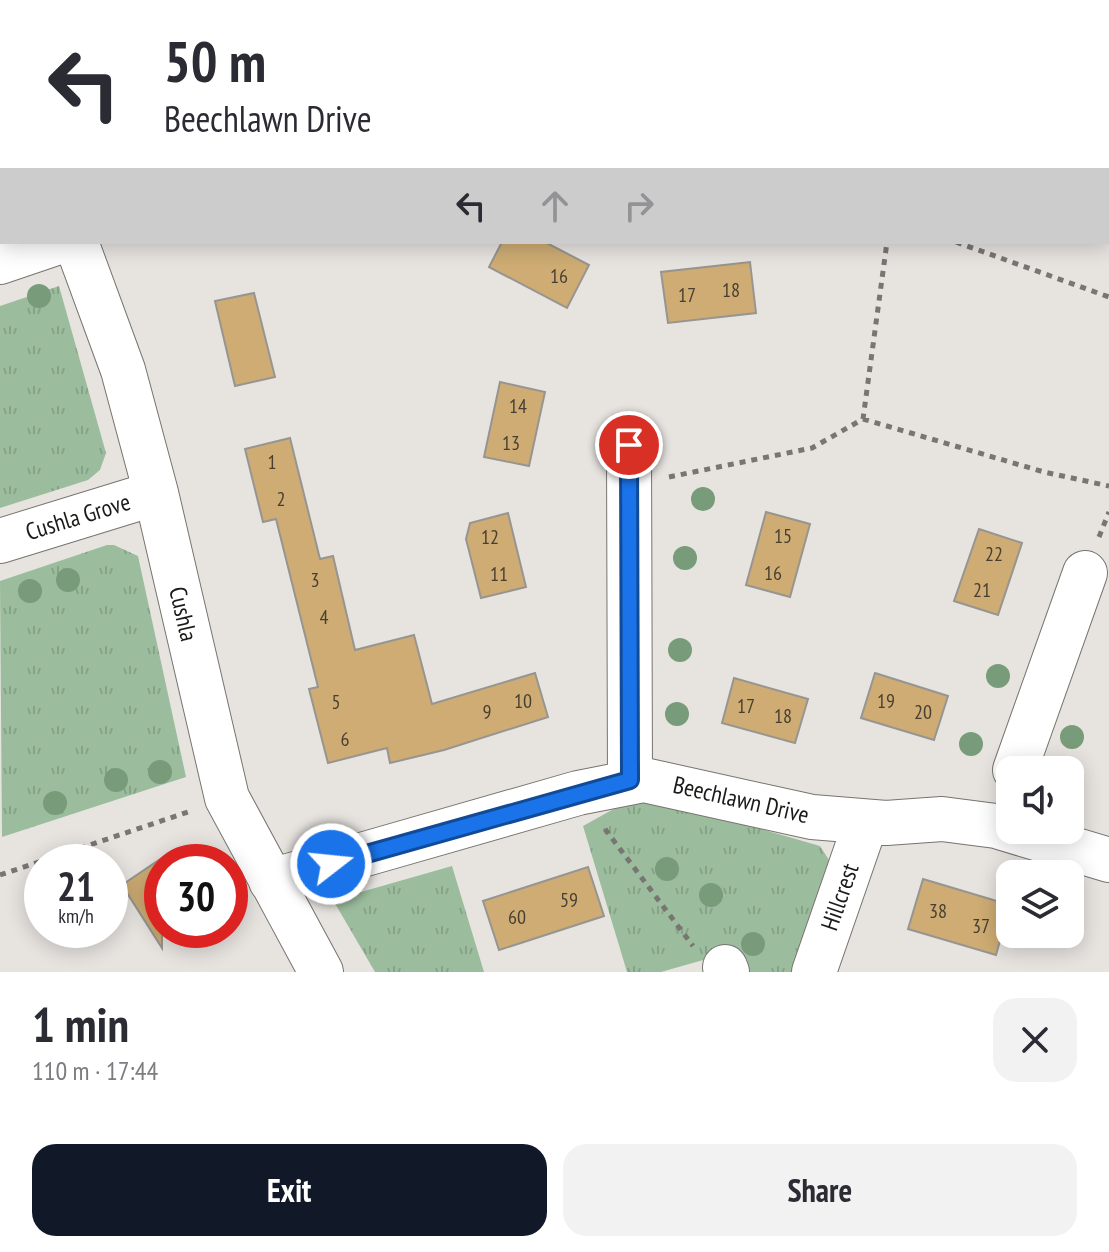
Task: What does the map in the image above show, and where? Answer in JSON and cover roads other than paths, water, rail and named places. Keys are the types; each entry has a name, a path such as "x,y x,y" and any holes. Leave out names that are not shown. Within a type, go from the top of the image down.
{"street":[{"path":"0,262 53,244"},
{"name":"Cushla","path":"77,244 110,328 156,493 227,798 271,881 306,967"},
{"path":"629,464 630,780"},
{"name":"Cushla Grove","path":"0,541 156,493"},
{"path":"1020,756 1085,573"},
{"name":"Beechlawn Drive","path":"271,881 630,780 689,787 783,813 866,822 942,819 996,826"},
{"name":"Hillcrest","path":"814,972 866,822"},
{"name":"Beechlawn Drive","path":"1056,844 1109,860"}]}
